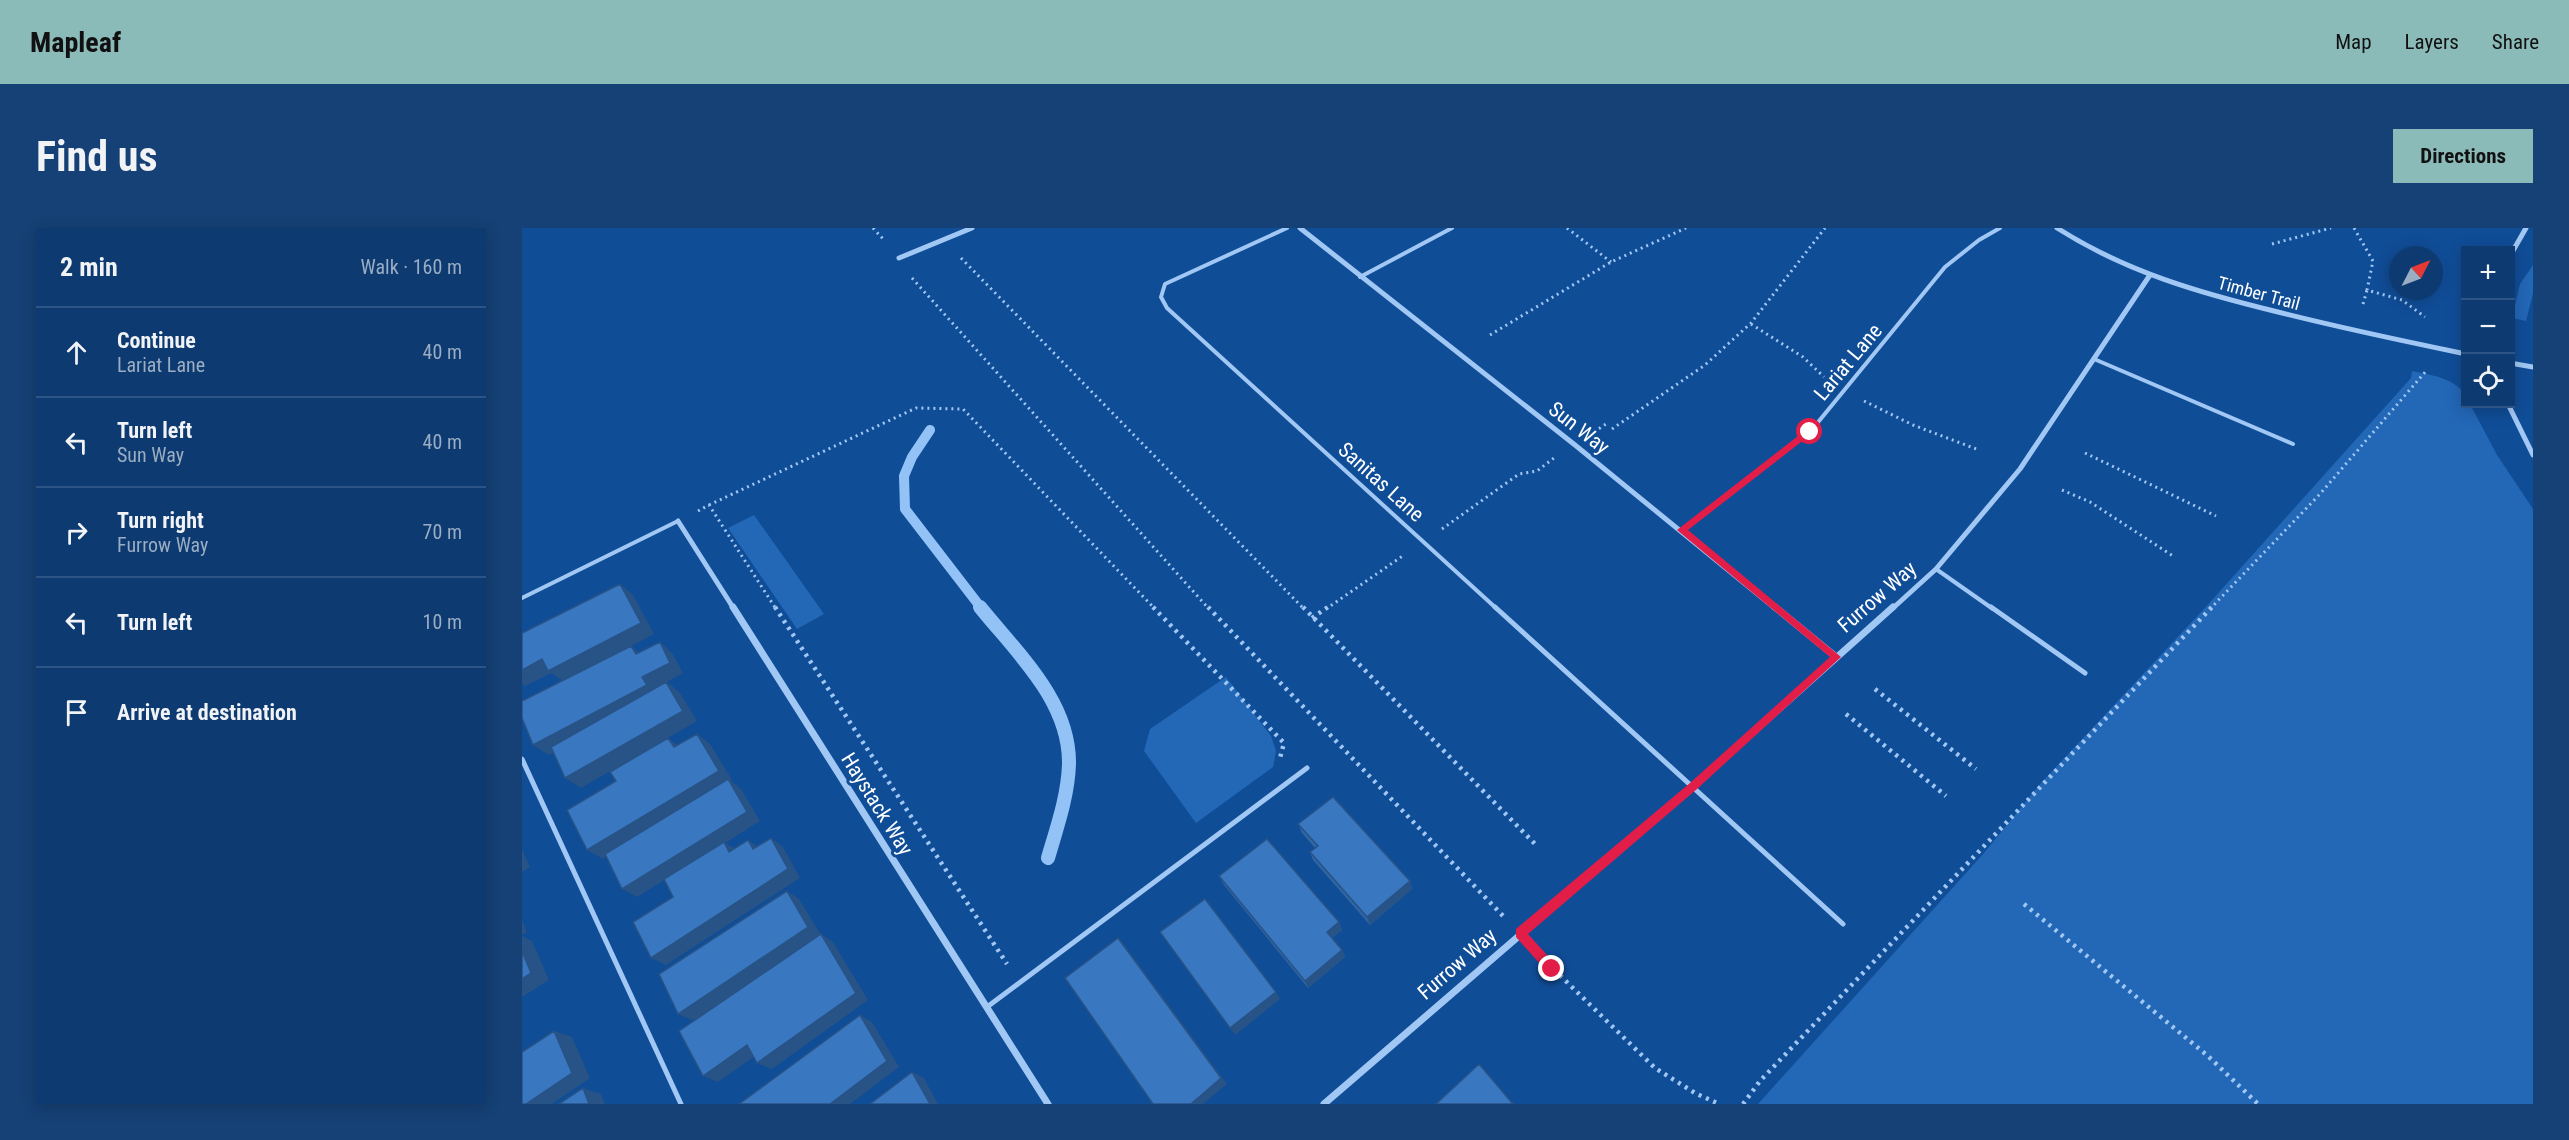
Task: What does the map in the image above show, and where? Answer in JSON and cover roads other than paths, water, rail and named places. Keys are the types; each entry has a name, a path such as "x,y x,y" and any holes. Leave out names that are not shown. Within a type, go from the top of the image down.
{"street":[{"path":"899,258 972,228"},
{"name":"Sun Way","path":"1300,228 1682,530 1836,657"},
{"name":"Timber Trail","path":"2057,228 2103,254 2150,275 2222,298 2298,318 2461,353"},
{"path":"2515,249 2526,228"},
{"name":"Furrow Way","path":"1324,1104 1520,933 1694,786 1936,569 2020,469 2150,275"},
{"path":"2515,364 2533,368"},
{"path":"2510,408 2533,455"},
{"name":"Haystack Way","path":"678,521 1048,1104"}],"lane":[{"name":"Sanitas Lane","path":"1287,228 1165,284 1161,297 1167,308 1844,924"},
{"path":"1360,277 1452,228"},
{"name":"Lariat Lane","path":"1682,530 1810,432 1945,267 1979,240 2000,228"},
{"path":"2094,359 2293,444"},
{"path":"522,598 678,521"},
{"path":"1936,569 2085,673"},
{"path":"522,759 681,1104"},
{"path":"987,1007 1307,768"}],"waterway":[{"path":"930,430 912,457 904,476 905,509 982,609"},
{"path":"980,607 1039,679 1061,719 1067,741 1069,764 1067,788 1048,858"}]}
